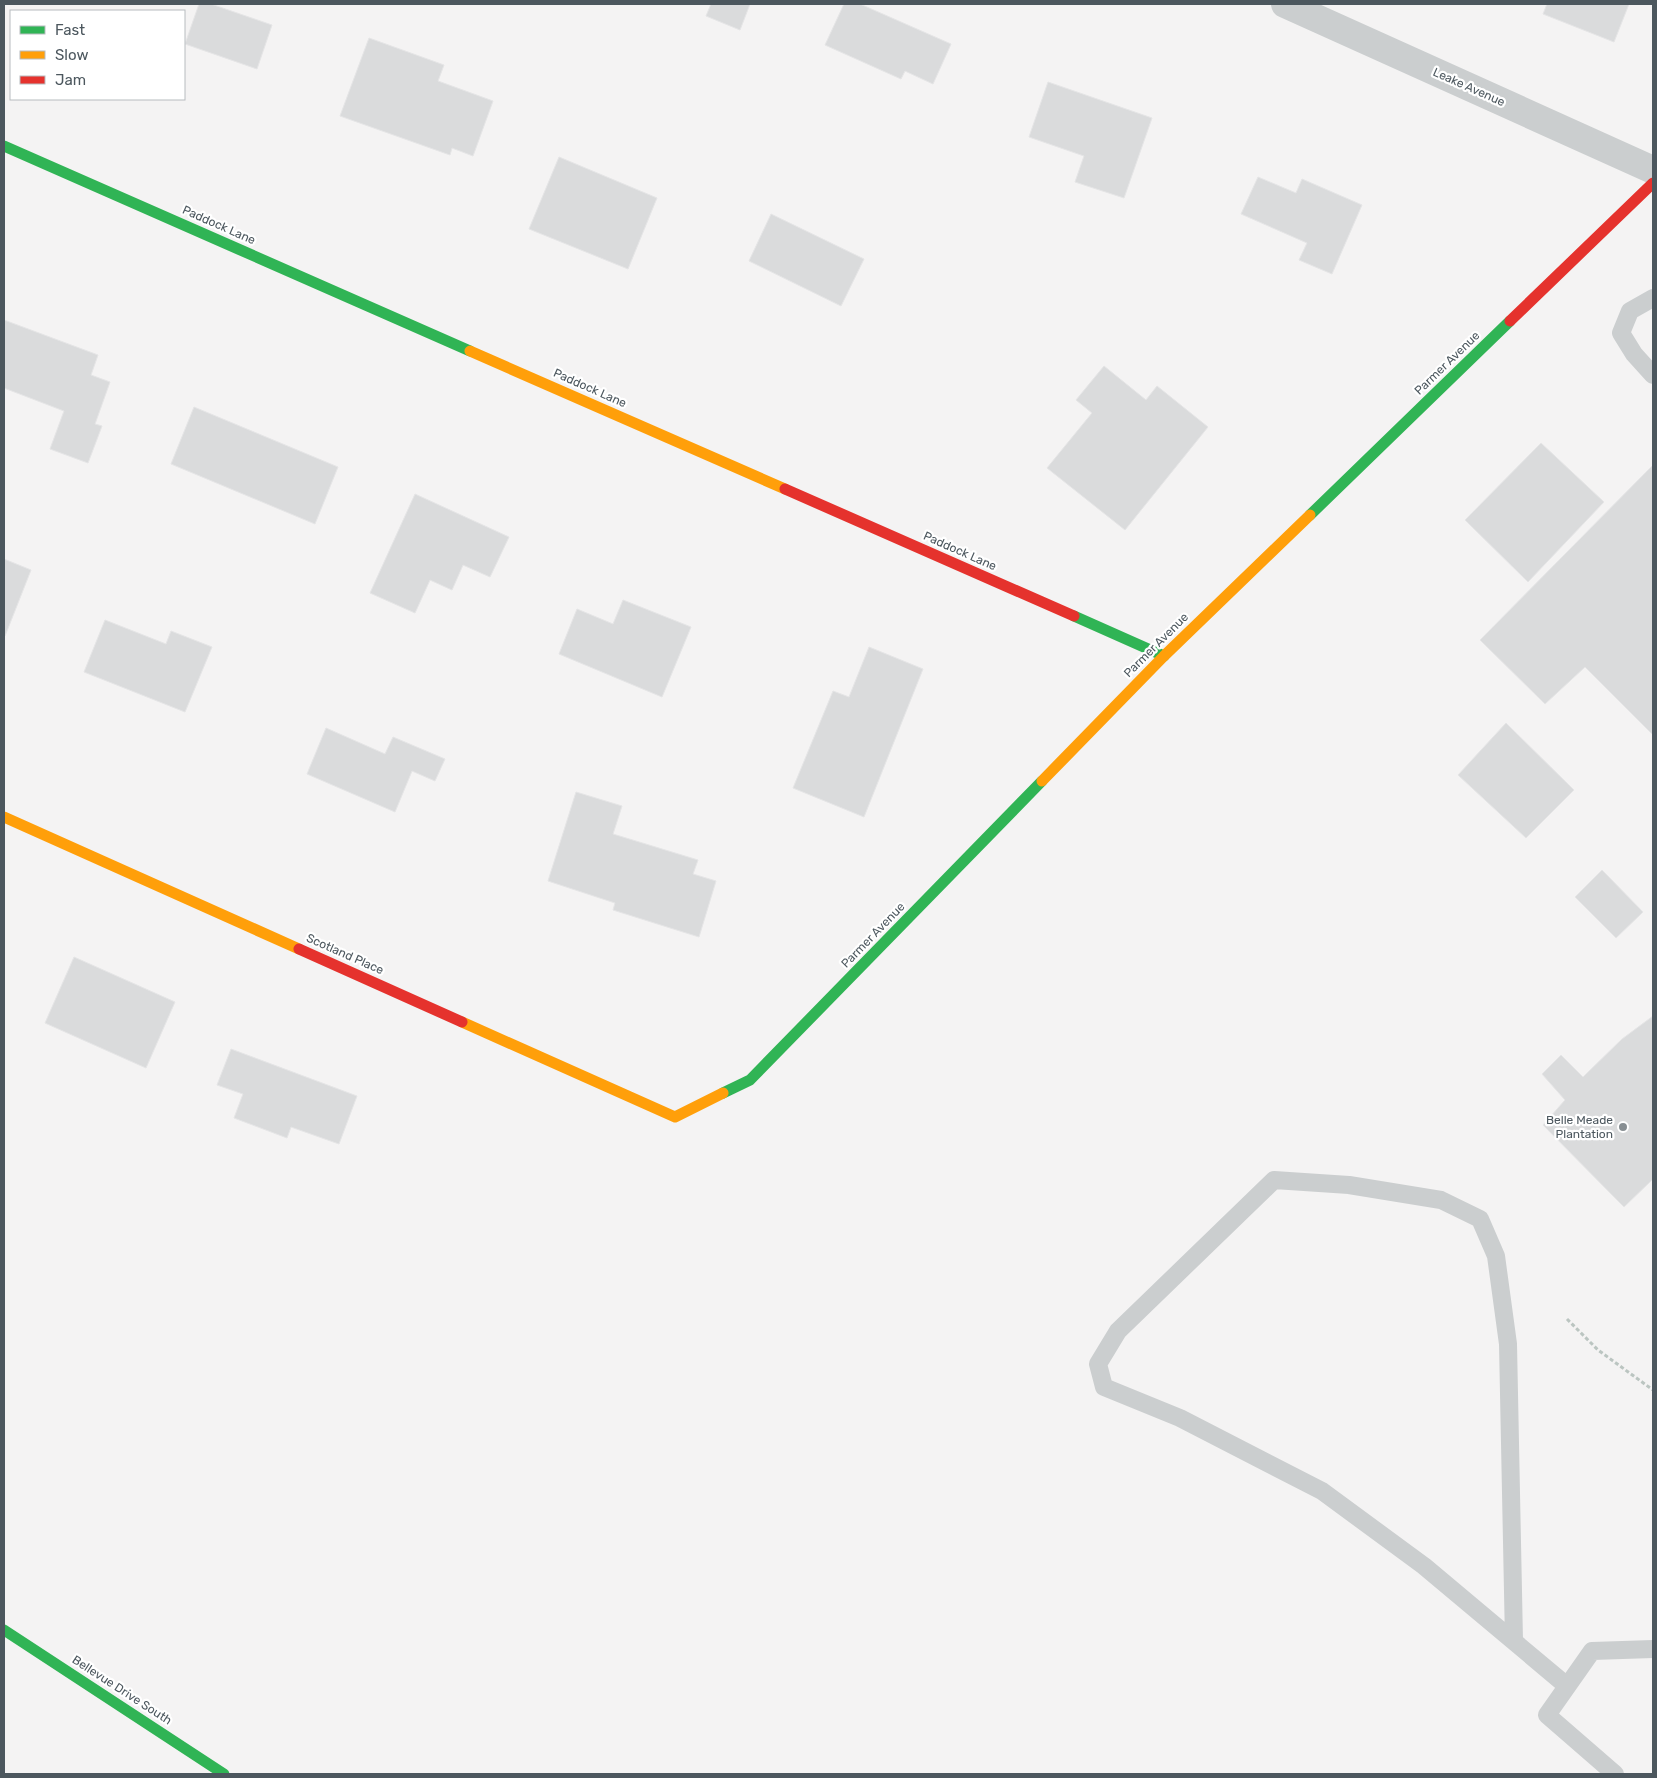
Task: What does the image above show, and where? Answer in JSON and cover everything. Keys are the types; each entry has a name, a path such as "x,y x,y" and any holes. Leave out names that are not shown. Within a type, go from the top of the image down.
{"street":[{"name":"Leake Avenue","path":"1285,4 1653,170"},
{"name":"Paddock Lane","path":"4,146 1164,656"},
{"name":"Parmer Avenue","path":"675,1117 750,1080 1164,656 1653,183"},
{"name":"Scotland Place","path":"4,817 675,1117"},
{"name":"Bellevue Drive South","path":"4,1630 224,1774"}],"lane":[{"path":"1653,298 1630,311 1621,333 1634,354 1653,376"},
{"path":"1514,1641 1508,1344 1496,1256 1480,1220 1441,1200 1349,1185 1274,1180 1118,1331 1098,1364 1104,1387 1180,1418 1322,1491 1424,1566 1567,1686"},
{"path":"1614,1774 1547,1715 1592,1651 1653,1649"}],"path":[{"path":"1567,1319 1598,1350 1653,1390"}],"building":[{"path":"199,4 211,4 272,25 257,69 185,44"},
{"path":"711,4 750,4 740,30 706,16"},
{"path":"844,4 860,4 951,44 933,84 905,71 901,79 825,45"},
{"path":"1547,4 1629,4 1614,42 1543,14"},
{"path":"369,38 444,65 438,81 493,101 473,156 452,148 450,155 340,116"},
{"path":"1048,82 1152,118 1124,198 1075,182 1084,156 1029,137"},
{"path":"559,157 657,198 628,269 529,229"},
{"path":"1258,177 1296,193 1302,179 1362,205 1332,274 1299,260 1307,243 1241,214"},
{"path":"771,214 864,259 841,306 749,261"},
{"path":"4,320 98,355 91,375 110,382 95,424 102,426 88,463 50,449 64,411 4,388"},
{"path":"1104,366 1146,400 1157,386 1208,427 1125,530 1047,468 1092,413 1076,400"},
{"path":"194,407 338,467 315,524 171,464"},
{"path":"1541,443 1604,502 1528,582 1465,520"},
{"path":"1653,465 1653,735 1585,667 1545,704 1480,640"},
{"path":"415,494 509,537 490,577 463,565 452,590 430,580 415,613 370,593"},
{"path":"4,559 31,570 5,636 4,635"},
{"path":"623,600 691,627 662,697 559,654 577,609 613,624"},
{"path":"105,620 166,644 171,631 212,647 185,712 84,672"},
{"path":"869,647 923,669 864,817 793,788 833,691 849,697"},
{"path":"1506,723 1574,790 1526,838 1458,775"},
{"path":"326,728 385,754 393,737 445,759 435,781 412,771 395,812 307,774"},
{"path":"576,792 622,806 613,834 698,860 693,874 716,881 699,937 613,910 615,903 548,881"},
{"path":"1602,870 1643,912 1616,938 1575,897"},
{"path":"74,957 175,1002 146,1068 45,1023"},
{"path":"1653,1016 1653,1179 1624,1207 1543,1125 1565,1100 1542,1074 1561,1055 1583,1077 1622,1039"},
{"path":"231,1049 357,1096 339,1144 291,1127 287,1138 234,1118 243,1094 217,1085"}],"traffic: fast":[{"path":"4,146 470,351"},
{"path":"1310,515 1510,321"},
{"path":"1074,616 1164,656"},
{"path":"723,1093 750,1080 1042,781"},
{"path":"4,1630 224,1774"}],"traffic: slow":[{"path":"470,351 785,489"},
{"path":"1042,781 1164,656 1310,515"},
{"path":"4,817 299,949"},
{"path":"462,1022 675,1117 723,1093"}],"traffic: jam":[{"path":"1510,321 1653,183"},
{"path":"785,489 1074,616"},
{"path":"299,949 462,1022"}],"place":[{"name":"Belle Meade Plantation","path":"1623,1127"}]}
